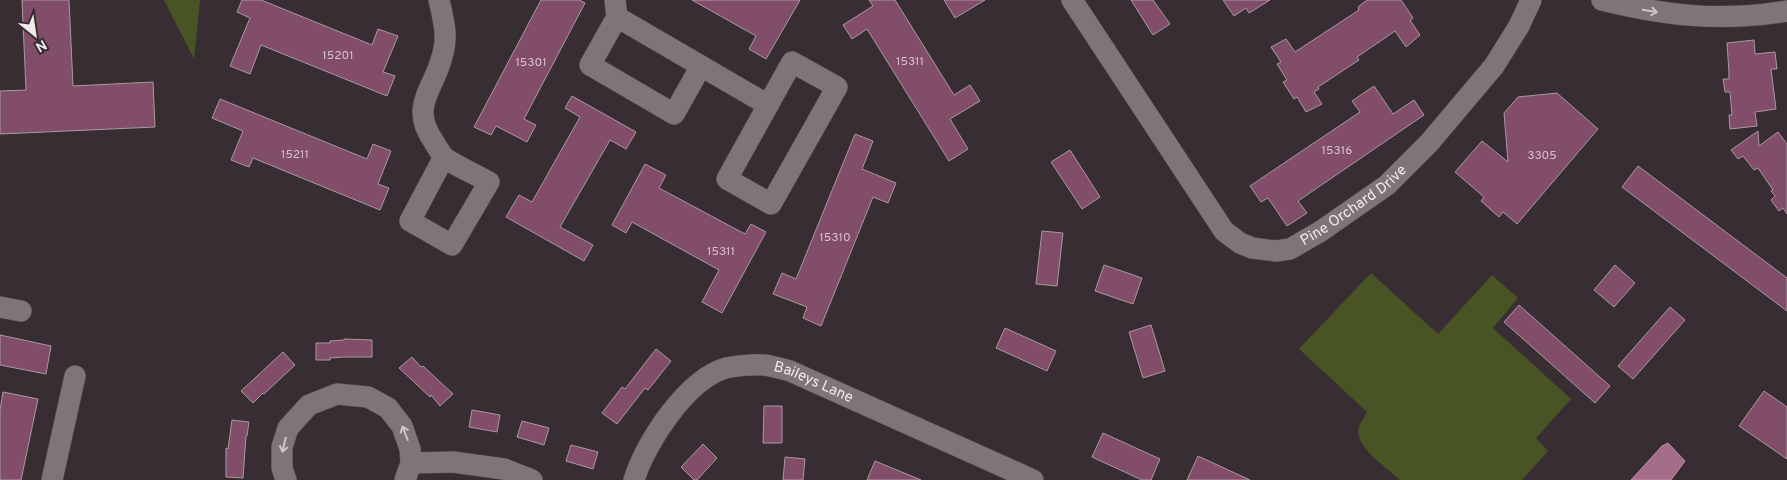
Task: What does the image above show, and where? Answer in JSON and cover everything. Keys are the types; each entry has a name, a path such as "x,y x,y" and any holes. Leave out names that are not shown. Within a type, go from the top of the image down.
{"street":[{"path":"439,0 445,27 444,52 421,113 430,137 444,157"},
{"name":"Pine Orchard Drive","path":"1072,0 1224,230 1240,243 1252,248 1276,252 1290,249 1321,231 1387,185 1429,143 1494,66 1519,26 1531,0"},
{"path":"1602,0 1665,13 1699,17 1740,17 1787,11"},
{"path":"701,66 674,114 590,65 616,8 701,66 768,105"},
{"path":"792,62 837,87 771,204 727,179 768,105 792,62"},
{"path":"0,307 21,311"},
{"name":"Baileys Lane","path":"634,480 638,466 665,421 681,399 701,380 726,368 764,365 790,371 1033,480"},
{"path":"52,480 75,376"},
{"path":"286,480 282,468 282,448 288,428 309,405 337,394 368,397 388,408 402,426 410,448 408,472 453,462 504,469 532,480"}],"green space":[{"path":"164,0 200,0 194,59"},
{"path":"1371,273 1438,334 1492,275 1518,298 1493,328 1571,399 1536,438 1548,451 1522,480 1400,480 1366,449 1358,433 1359,426 1367,412 1299,349"}],"shaded area":[{"path":"1668,443 1685,461 1671,480 1631,480 1662,446"}],"building":[{"path":"22,0 69,0 73,86 153,82 155,127 0,134 0,91 26,90"},
{"path":"242,0 261,0 372,45 378,29 398,36 383,72 395,76 387,96 261,45 250,74 230,66 250,18 237,12"},
{"path":"541,0 579,0 585,3 524,119 536,125 527,142 496,126 491,135 474,127"},
{"path":"692,0 800,0 766,59 749,49 756,36"},
{"path":"869,0 895,0 954,95 970,85 980,101 950,119 968,149 949,161 867,29 852,39 843,25 873,6"},
{"path":"944,0 985,0 955,18"},
{"path":"1131,0 1153,0 1170,24 1153,35"},
{"path":"1223,0 1270,0 1249,13 1246,8 1234,16"},
{"path":"1367,0 1401,0 1413,18 1410,20 1420,35 1406,47 1395,31 1357,57 1359,60 1318,87 1319,89 1314,92 1322,104 1306,112 1297,97 1294,99 1283,82 1287,80 1277,64 1281,62 1271,47 1286,39 1295,52 1359,10 1358,7"},
{"path":"1754,40 1755,54 1775,52 1777,69 1771,69 1776,109 1755,112 1757,126 1730,129 1729,115 1732,115 1730,92 1725,92 1723,79 1729,79 1727,43"},
{"path":"1374,86 1393,114 1414,100 1424,115 1298,201 1307,213 1287,226 1268,198 1261,202 1250,186 1360,112 1352,101"},
{"path":"1557,93 1598,129 1517,224 1503,212 1499,217 1481,201 1484,197 1455,172 1482,141 1508,162 1504,113 1518,97"},
{"path":"572,96 636,132 626,149 610,140 560,227 593,245 584,261 506,217 519,195 532,202 580,117 565,108"},
{"path":"220,99 367,159 373,144 391,151 378,184 389,188 380,210 253,158 249,167 231,160 243,131 212,118"},
{"path":"1758,131 1759,146 1778,132 1787,144 1787,214 1783,208 1779,211 1771,200 1775,196 1771,191 1773,190 1758,168 1754,170 1743,156 1738,159 1731,150"},
{"path":"855,134 873,141 862,169 896,183 888,203 873,197 821,326 803,318 807,307 773,294 782,273 796,279"},
{"path":"1070,150 1100,197 1082,209 1051,162"},
{"path":"645,164 666,175 659,188 745,234 751,224 766,232 722,313 702,302 719,270 632,222 626,233 612,225"},
{"path":"1638,166 1787,278 1787,311 1622,187"},
{"path":"1042,231 1063,233 1057,286 1036,284"},
{"path":"1104,265 1142,278 1133,304 1095,291"},
{"path":"1615,265 1635,283 1614,307 1594,290"},
{"path":"1519,305 1610,386 1595,403 1504,322"},
{"path":"1670,307 1685,320 1633,379 1618,366"},
{"path":"1151,325 1165,371 1143,378 1129,332"},
{"path":"1005,328 1056,351 1047,371 996,348"},
{"path":"0,335 51,346 46,374 0,365"},
{"path":"344,339 372,340 372,357 316,360 316,343 330,343 330,341"},
{"path":"656,349 671,361 648,390 645,388 617,424 602,413 622,387 625,389"},
{"path":"283,352 295,365 253,403 241,391"},
{"path":"412,357 453,394 440,406 431,395 430,397 399,368"},
{"path":"1764,391 1787,407 1787,459 1739,426"},
{"path":"3,392 38,399 21,480 0,480 0,410"},
{"path":"764,406 782,406 782,443 763,443"},
{"path":"472,410 500,415 497,432 469,427"},
{"path":"232,420 249,422 243,478 226,477 226,448 228,449"},
{"path":"522,421 549,428 544,445 517,437"},
{"path":"1103,433 1160,459 1151,480 1142,480 1092,457"},
{"path":"703,444 717,458 697,480 694,480 681,467"},
{"path":"571,445 598,452 593,469 566,461"},
{"path":"1198,456 1250,480 1187,480"},
{"path":"785,457 805,459 803,480 783,480"},
{"path":"875,461 921,480 867,480"}]}
